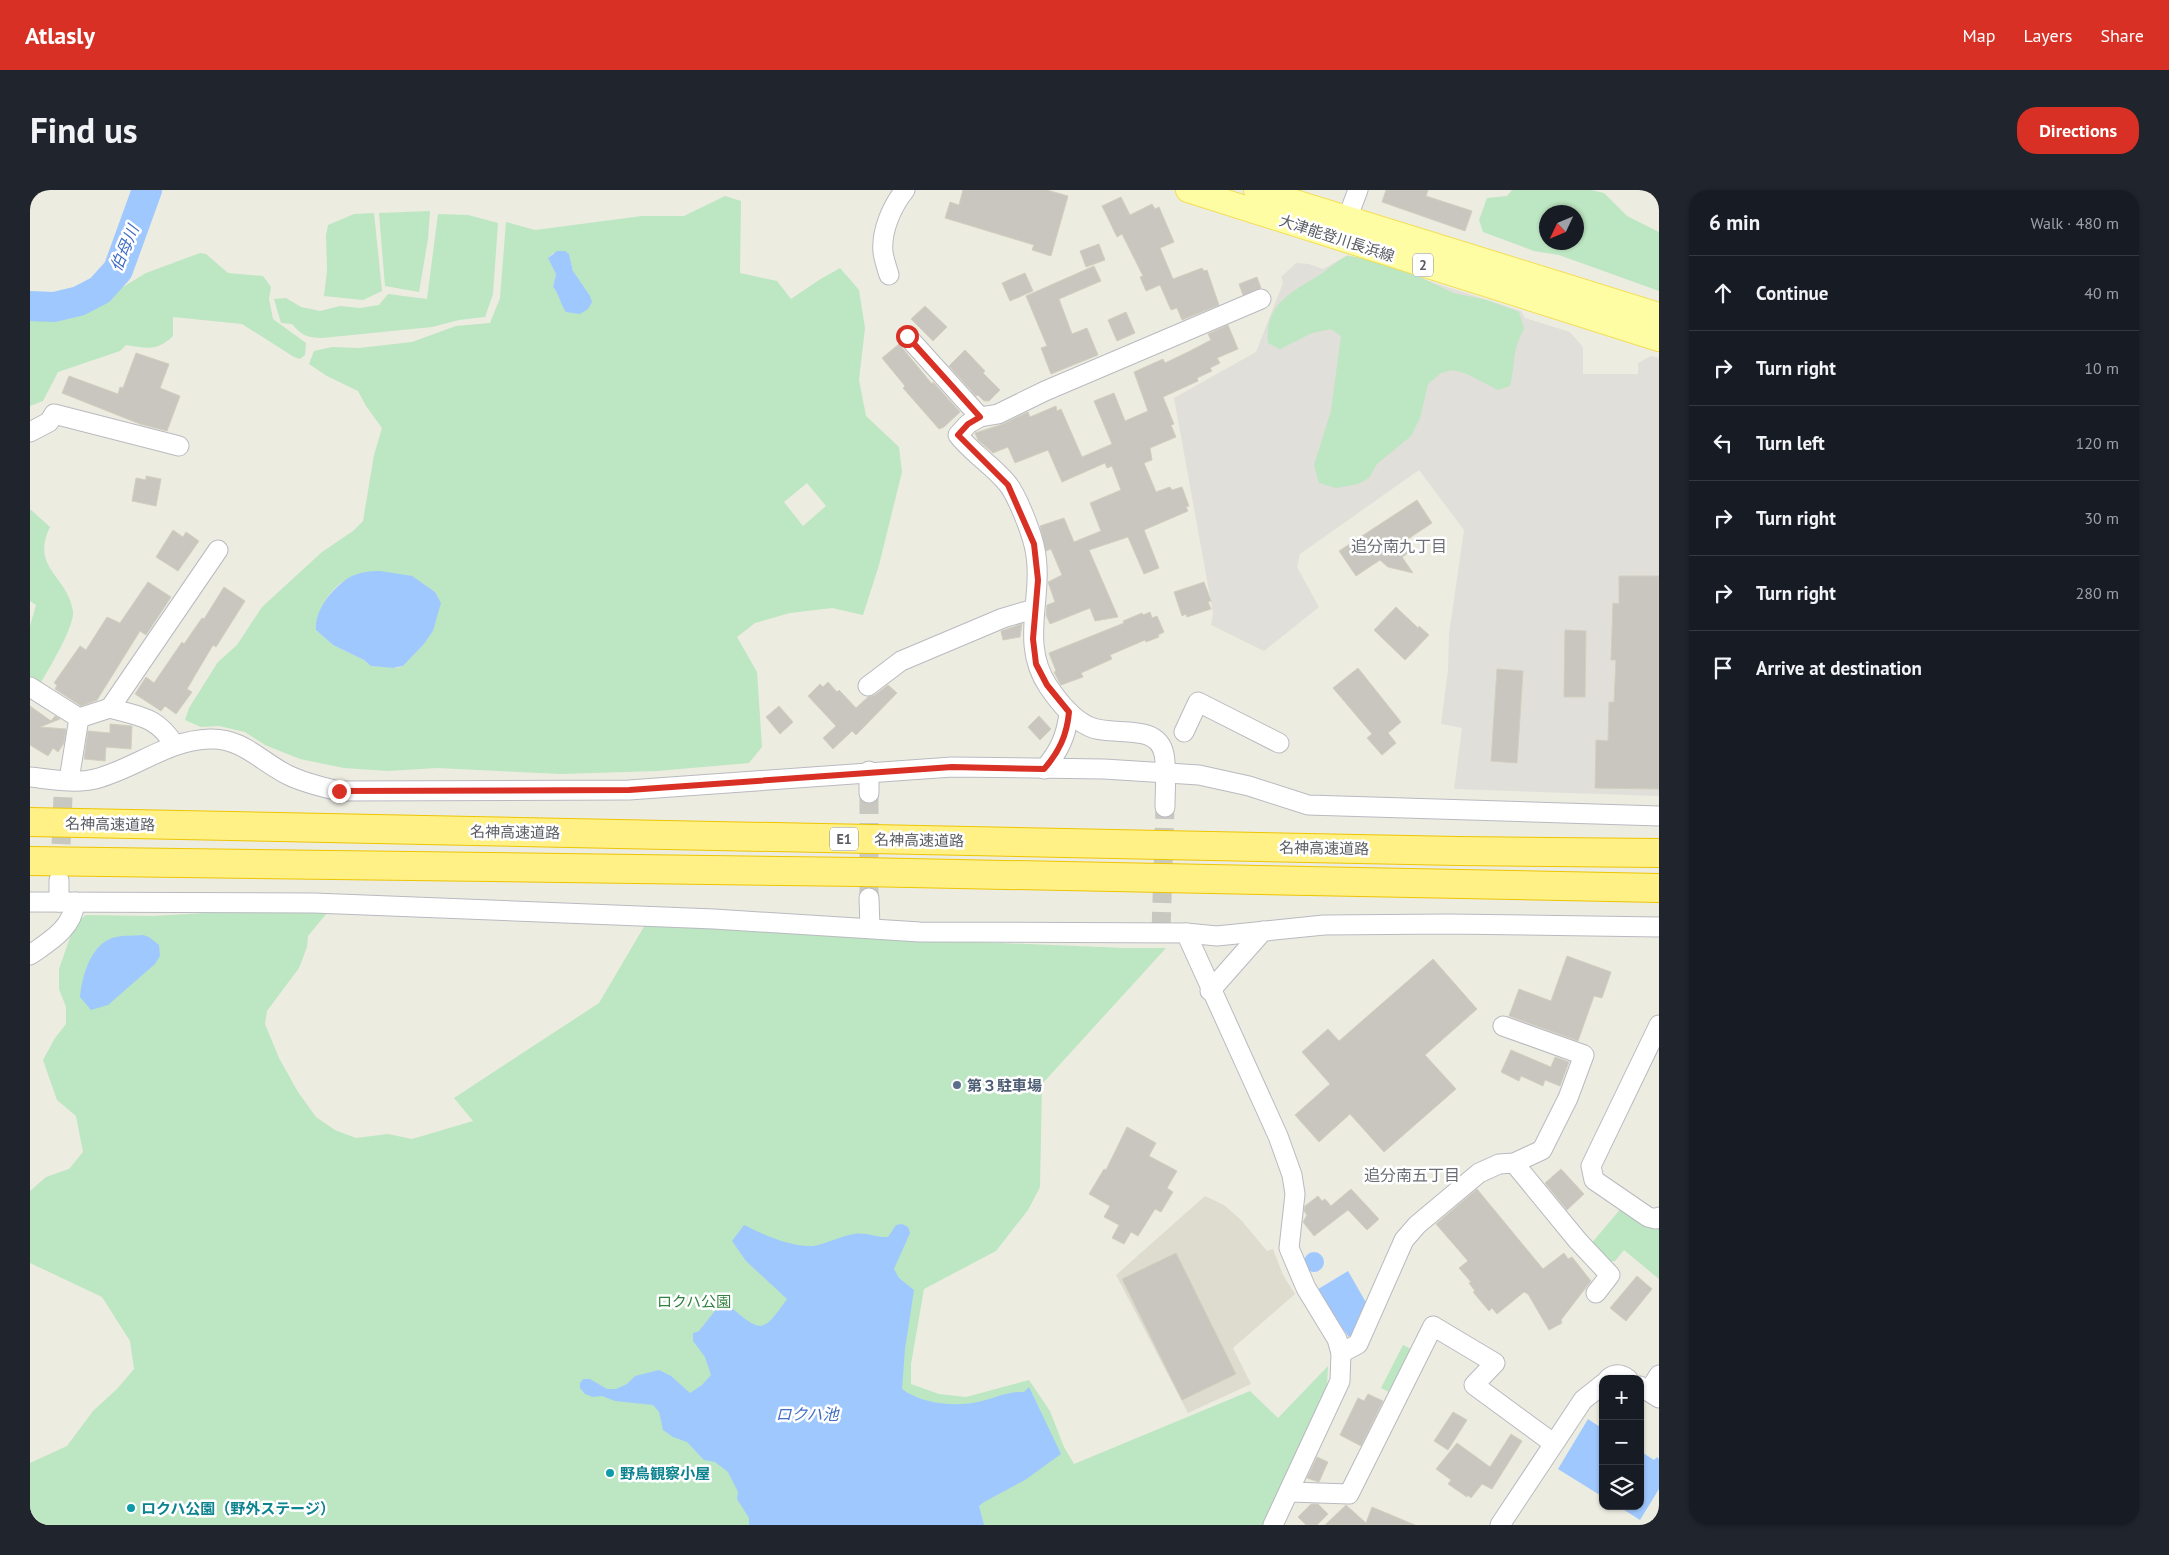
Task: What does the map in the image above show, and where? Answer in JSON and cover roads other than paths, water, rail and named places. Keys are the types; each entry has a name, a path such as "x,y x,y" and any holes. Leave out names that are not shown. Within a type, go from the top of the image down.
{"highway":[{"name":"名神高速道路","path":"30,822 1458,851 1659,853"},
{"name":"E1","path":"30,861 861,872 1659,888"}],"main road":[{"name":"大津能登川長浜線","path":"1188,190 1659,339"},
{"name":"大津能登川長浜線","path":"1256,190 1659,315"}],"street":[{"path":"889,275 883,251 888,222 895,202 905,190"},
{"path":"1347,219 1358,190"},
{"path":"1165,807 1164,754 1154,737 1142,733 1097,730 1079,721 1069,712 1047,685 1036,664 1033,642 1034,608 1038,580 1034,544 1017,501 1008,485 958,435 968,424 980,417 998,414 1045,391 1260,300"},
{"path":"907,336 980,417"},
{"path":"30,432 38,430 49,422 54,414 178,446"},
{"path":"110,708 218,550"},
{"path":"868,686 902,661 1003,618 1034,608"},
{"path":"30,687 79,718"},
{"path":"1184,732 1198,702 1279,743"},
{"path":"79,718 110,708 156,722 164,729 174,744"},
{"path":"1044,769 1061,746 1067,729 1069,712"},
{"path":"65,786 79,718"},
{"path":"30,777 65,786 94,779 124,768 174,744 211,738 234,742 252,750 286,775 306,783 339,791 629,790 720,785 869,771 952,767 1104,769 1199,776 1226,780 1308,804 1659,816"},
{"path":"869,771 870,793"},
{"path":"30,955 59,934 74,915 59,880"},
{"path":"869,898 870,928"},
{"path":"30,902 314,903 870,928 920,932 1186,933 1217,936 1324,925 1659,926"},
{"path":"1210,991 1263,931"},
{"path":"1186,933 1210,991 1278,1136 1292,1175 1295,1194 1289,1248 1306,1288 1337,1339 1341,1353 1340,1381 1275,1524"},
{"path":"1659,1025 1591,1166 1591,1172 1594,1180 1648,1217 1656,1219 1659,1217"},
{"path":"1341,1353 1358,1344 1404,1240 1417,1226 1479,1172 1499,1164 1514,1163 1542,1150 1568,1098 1584,1055 1503,1026"},
{"path":"1514,1163 1578,1241 1610,1275 1596,1293"},
{"path":"1290,1492 1350,1494 1434,1326 1495,1363 1474,1385 1553,1443"},
{"path":"1649,1392 1659,1374"},
{"path":"1500,1525 1583,1400 1599,1387"}],"water":[{"path":"557,251 565,251 569,254 573,271 590,296 592,302 588,309 580,314 566,312 553,287 556,274 548,258"},
{"path":"380,571 412,576 435,592 441,603 433,631 424,644 403,666 393,668 371,666 364,660 333,645 316,630 318,614 322,606 339,585 352,576"},
{"path":"143,935 159,945 160,956 155,964 108,1005 91,1010 80,997 83,979 94,953 107,940 122,936"},
{"name":"ロクハ池","path":"902,1224 908,1227 910,1233 894,1269 899,1278 914,1290 905,1349 902,1389 929,1401 959,1404 1024,1392 1029,1387 1061,1454 1025,1480 979,1506 984,1525 749,1525 749,1518 737,1499 738,1492 728,1472 715,1462 704,1460 687,1442 673,1437 663,1430 659,1412 653,1405 615,1401 602,1396 593,1397 585,1394 580,1388 580,1383 583,1379 590,1379 607,1389 616,1389 627,1384 635,1376 659,1370 671,1376 690,1393 702,1385 711,1375 705,1357 693,1341 693,1333 699,1331 718,1307 731,1307 756,1325 762,1326 773,1318 787,1299 746,1261 732,1241 744,1225 795,1245 813,1246 854,1234 888,1237 896,1225"},
{"path":"1314,1252 1321,1255 1324,1262 1321,1269 1314,1272 1307,1269 1304,1262 1307,1255"},
{"path":"1348,1271 1368,1306 1357,1330 1349,1337 1315,1291"},
{"path":"1588,1419 1599,1426 1599,1495 1558,1469"},
{"path":"1644,1454 1654,1460 1657,1457 1659,1459 1659,1489 1640,1520 1624,1510 1644,1510"}],"waterway":[{"name":"伯母川","path":"30,306 54,307 79,301 100,290 118,270 147,190"}],"tunnel":[{"path":"869,793 869,898"},
{"path":"60,872 63,796"},
{"path":"1161,931 1165,807"}],"place":[{"name":"第３駐車場","path":"957,1085"},
{"name":"野鳥観察小屋","path":"610,1473"},
{"name":"ロクハ公園（野外ステージ）","path":"131,1508"}],"district":[{"name":"追分南九丁目","path":"1399,546"},
{"name":"追分南五丁目","path":"1412,1175"}],"park label":[{"name":"ロクハ公園","path":"694,1301"}]}
